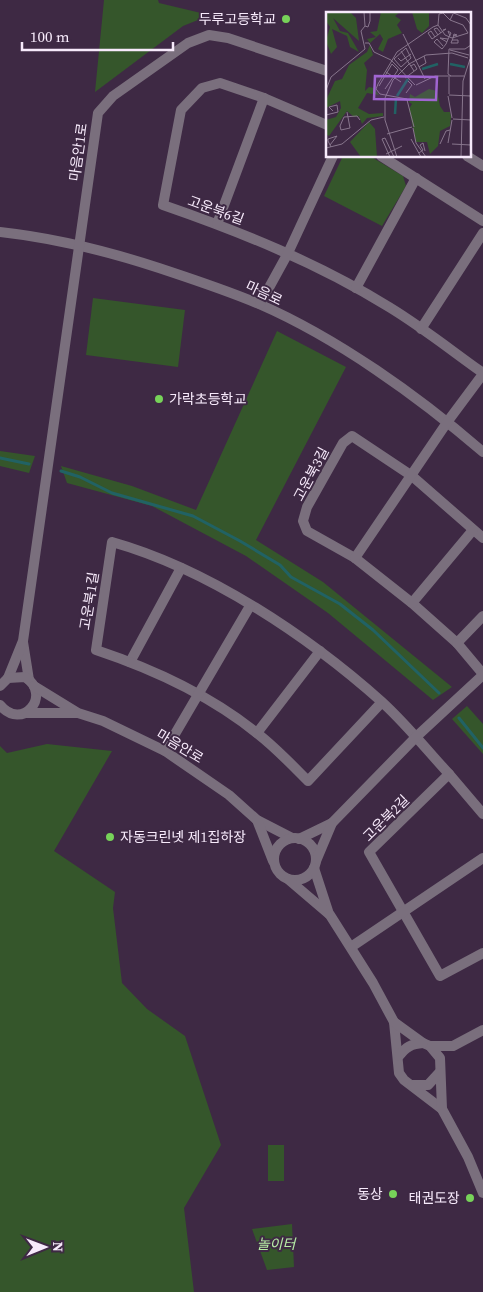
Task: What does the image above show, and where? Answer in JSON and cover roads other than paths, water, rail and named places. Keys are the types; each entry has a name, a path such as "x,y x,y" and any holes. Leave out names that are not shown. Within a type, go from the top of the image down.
{"street":[{"name":"마음안1로","path":"23,641 98,113 112,96 173,53 188,43 209,35 228,38 326,71"},
{"name":"고운북6길","path":"326,125 264,98 220,83 202,88 180,110 163,205 217,224 288,253 356,288 421,329 483,374"},
{"path":"217,224 264,98"},
{"path":"260,304 288,253 332,158"},
{"path":"384,158 483,220"},
{"path":"470,158 483,166"},
{"path":"356,288 416,178"},
{"name":"마음로","path":"0,232 30,235 102,249 206,283 260,304 335,344 448,421 483,452"},
{"path":"421,329 483,233"},
{"path":"355,558 448,421 483,374"},
{"name":"고운북3길","path":"483,538 412,476 352,436 343,443 307,507 303,521 307,531 355,558 412,603 457,643 483,674"},
{"path":"412,603 473,530"},
{"name":"고운북1길","path":"382,702 308,781 257,733 198,694 130,662 96,650 112,542 143,551 181,568 250,606 320,651 382,702 416,737"},
{"path":"130,662 181,568"},
{"path":"166,751 250,606"},
{"path":"457,643 483,616"},
{"path":"2,682 23,641"},
{"path":"23,641 36,698 34,704 26,713"},
{"path":"257,733 320,651"},
{"path":"289,880 301,879 311,873 332,823 416,737 483,674"},
{"path":"2,682 19,676 78,713"},
{"path":"1,708 15,715 26,713 78,713"},
{"name":"마음안로","path":"78,713 102,721 166,751 229,795 257,820"},
{"path":"416,737 483,814"},
{"name":"고운북2길","path":"449,774 370,852 440,976 483,953"},
{"path":"257,820 313,849 315,864 330,915"},
{"path":"257,820 279,873 330,915 351,947 394,1022 399,1056 397,1065 399,1073 404,1080 442,1109 468,1157 483,1193"},
{"path":"274,862 276,849 280,844 332,823"},
{"path":"351,947 483,858"},
{"path":"394,1022 436,1051 440,1069 442,1109"},
{"path":"411,1085 428,1085 453,1046 483,1030"},
{"path":"399,1056 405,1048 413,1044 453,1046"}],"waterway":[{"path":"0,458 29,464"},
{"path":"61,471 80,477 112,493 193,516 240,541 280,565 291,577 340,604 373,630 439,693"},
{"path":"459,718 483,748"}],"place":[{"name":"두루고등학교","path":"286,19"},
{"name":"가락초등학교","path":"159,399"},
{"name":"자동크린넷 제1집하장","path":"110,837"},
{"name":"동상","path":"393,1194"},
{"name":"태권도장","path":"470,1198"}],"park label":[{"name":"놀이터","path":"276,1244"}]}
